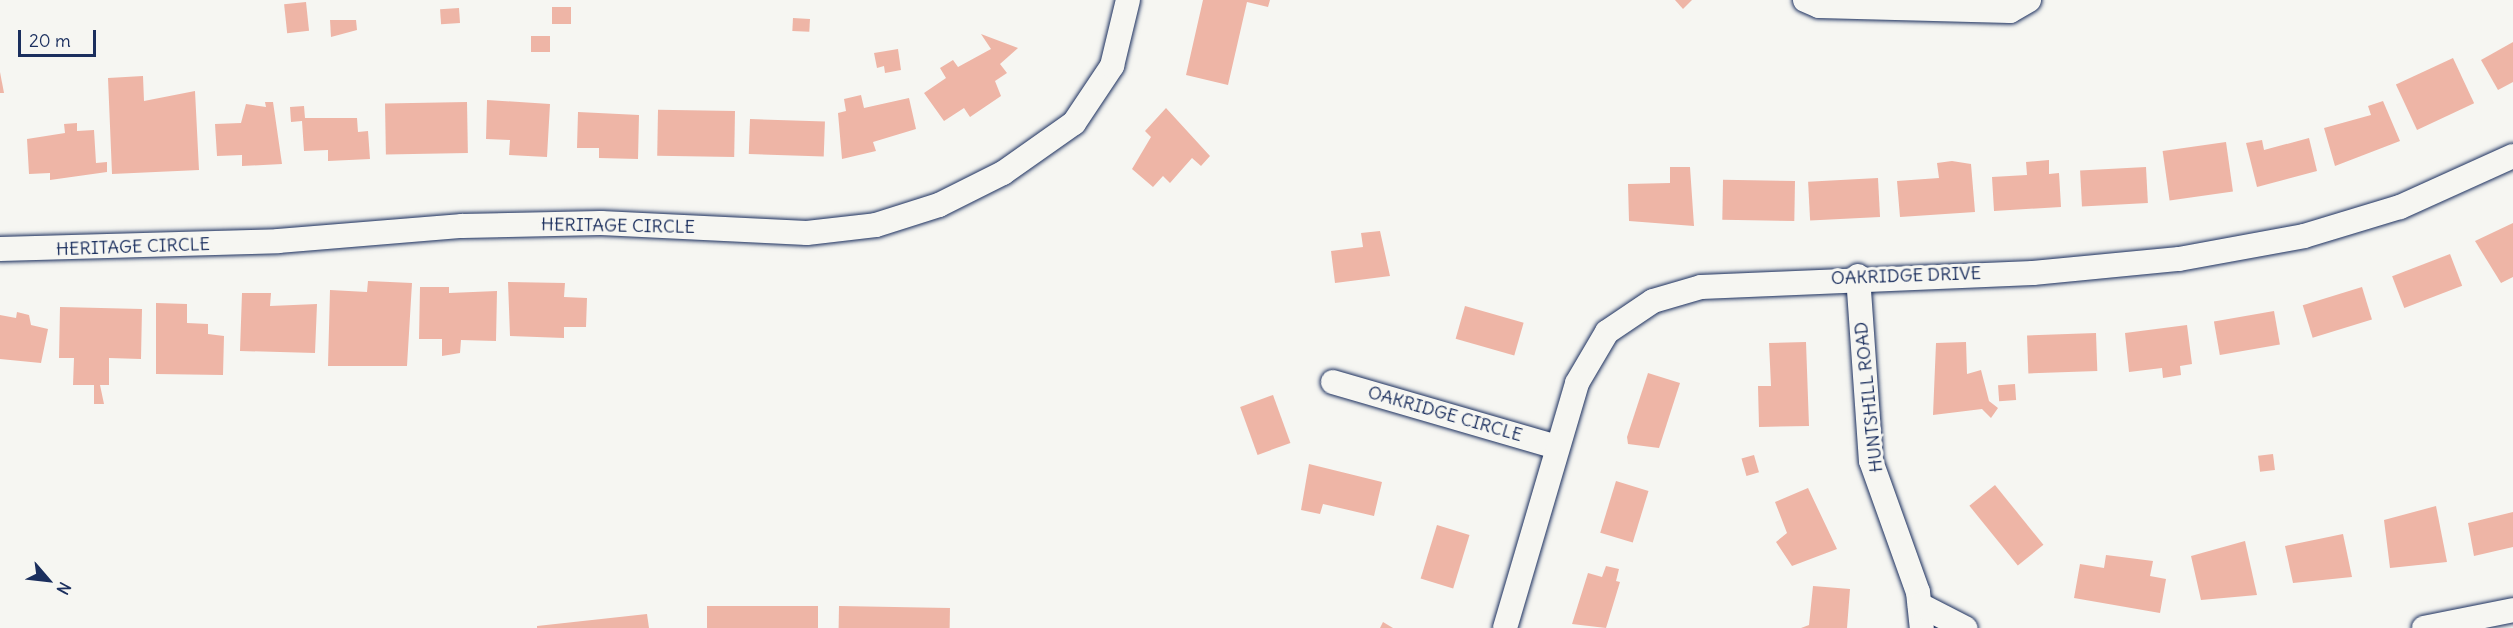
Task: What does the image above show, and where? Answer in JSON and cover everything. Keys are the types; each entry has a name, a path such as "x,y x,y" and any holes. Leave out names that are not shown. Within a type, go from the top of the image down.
{"street":[{"name":"HERITAGE CIRCLE","path":"0,249 266,241 462,226 601,222 807,233 876,225 939,205 1003,173 1074,123 1112,66 1128,0"},
{"path":"1805,0 1819,6 2010,11 2029,0"},
{"name":"OAKRIDGE DRIVE","path":"1505,628 1557,447 1589,357 1607,332 1653,301 1701,287 1858,276 2033,273 2179,259 2292,238 2400,207 2513,156"},
{"name":"HUNTSHILL ROAD","path":"1858,276 1871,460 1921,617 1965,628"},
{"name":"OAKRIDGE CIRCLE","path":"1333,382 1557,447"},
{"path":"2424,628 2513,610"}],"building":[{"path":"1203,0 1270,0 1268,7 1247,2 1228,85 1186,75"},
{"path":"1675,0 1692,0 1683,9"},
{"path":"306,2 309,31 287,33 284,4"},
{"path":"552,7 571,7 571,24 552,24"},
{"path":"459,8 460,23 441,24 440,9"},
{"path":"793,18 810,19 809,32 792,31"},
{"path":"330,20 356,20 357,30 331,37"},
{"path":"981,34 1018,48 1000,64 1007,73 995,81 1001,96 970,117 964,108 944,121 924,93 946,78 940,68 953,60 958,67 991,49"},
{"path":"531,36 550,36 550,52 531,52"},
{"path":"2513,42 2513,82 2498,90 2481,60"},
{"path":"898,49 901,70 885,73 884,66 877,68 874,53"},
{"path":"2453,58 2474,103 2417,130 2396,85"},
{"path":"0,72 4,93 0,93"},
{"path":"143,76 144,101 195,91 199,170 112,174 108,78"},
{"path":"861,95 864,108 909,98 916,129 873,142 876,151 842,159 838,113 846,111 844,99"},
{"path":"487,100 550,104 547,157 509,155 510,140 486,139"},
{"path":"2383,101 2400,141 2335,166 2324,128 2371,115 2368,106"},
{"path":"265,102 273,102 282,164 242,166 242,155 217,156 215,124 241,123 246,104 266,107"},
{"path":"467,102 468,153 386,154 385,103"},
{"path":"304,106 305,118 357,118 358,132 368,131 370,159 328,161 328,150 304,151 302,121 291,122 290,107"},
{"path":"1166,108 1210,156 1201,166 1192,158 1170,183 1163,176 1153,187 1132,169 1151,137 1145,131"},
{"path":"658,110 735,111 734,157 657,156"},
{"path":"578,112 639,115 638,159 599,158 599,148 577,148"},
{"path":"750,119 825,122 824,157 749,154"},
{"path":"77,123 77,131 94,130 96,163 107,162 107,172 50,180 50,173 29,174 27,139 65,133 64,124"},
{"path":"2309,138 2317,171 2257,187 2246,143 2262,140 2264,150"},
{"path":"2226,142 2233,192 2170,200 2163,151"},
{"path":"2049,160 2049,174 2059,173 2061,207 1994,211 1992,177 2027,175 2026,162"},
{"path":"1952,161 1971,164 1975,212 1900,217 1897,181 1939,178 1937,163"},
{"path":"1670,167 1690,167 1694,226 1629,221 1628,184 1670,183"},
{"path":"2146,167 2148,203 2082,206 2080,170"},
{"path":"1878,178 1880,217 1810,221 1808,182"},
{"path":"1723,180 1795,181 1794,221 1722,220"},
{"path":"2513,223 2513,277 2501,283 2475,241"},
{"path":"1380,231 1390,276 1335,283 1331,251 1363,247 1361,233"},
{"path":"2450,254 2462,286 2404,308 2392,276"},
{"path":"368,281 412,283 407,366 328,366 330,290 367,292"},
{"path":"508,282 565,283 564,297 587,298 586,327 564,327 564,338 510,336"},
{"path":"420,287 449,287 449,293 497,291 496,341 461,340 460,353 442,356 442,339 419,339"},
{"path":"2362,287 2372,320 2313,338 2303,305"},
{"path":"242,293 271,293 270,306 317,304 315,353 240,351"},
{"path":"156,303 187,304 187,323 208,324 208,334 224,336 223,375 156,374"},
{"path":"1465,306 1524,323 1514,355 1456,339"},
{"path":"60,307 142,309 141,359 109,358 109,385 100,385 104,404 94,404 94,385 73,385 74,358 59,358"},
{"path":"2274,311 2280,344 2220,355 2214,322"},
{"path":"17,312 29,315 31,325 48,329 41,363 0,359 0,315 16,318"},
{"path":"2187,325 2192,364 2180,366 2181,375 2163,378 2162,368 2129,372 2125,333"},
{"path":"2096,333 2097,371 2028,373 2027,335"},
{"path":"1806,342 1809,426 1759,427 1758,386 1771,386 1769,343"},
{"path":"1966,342 1967,374 1981,370 1989,401 1998,408 1991,418 1982,409 1933,415 1936,343"},
{"path":"1648,373 1680,383 1659,448 1628,444 1627,437"},
{"path":"2015,384 2016,400 1999,401 1998,385"},
{"path":"1273,395 1290,443 1258,455 1240,407"},
{"path":"2273,454 2275,470 2260,472 2258,456"},
{"path":"1754,455 1759,472 1746,476 1742,459"},
{"path":"1309,464 1382,482 1374,516 1323,504 1320,514 1301,510"},
{"path":"1616,481 1649,491 1633,543 1600,533"},
{"path":"1995,485 2043,545 2018,566 1969,506"},
{"path":"1808,488 1837,549 1792,566 1776,542 1787,533 1775,502"},
{"path":"2436,506 2447,562 2390,568 2384,520"},
{"path":"2513,512 2513,547 2474,556 2468,523"},
{"path":"1437,525 1470,535 1453,588 1421,579"},
{"path":"2343,534 2352,577 2293,583 2285,546"},
{"path":"2245,541 2257,595 2201,600 2191,556"},
{"path":"2106,555 2153,561 2150,576 2166,579 2160,613 2074,598 2080,564 2104,568"},
{"path":"1606,566 1619,569 1616,581 1620,582 1606,628 1572,624 1588,573 1602,577"},
{"path":"1813,586 1850,589 1847,628 1801,628 1809,625"},
{"path":"707,606 818,606 818,628 707,628"},
{"path":"839,606 950,608 950,628 839,628"},
{"path":"647,614 649,628 537,628 537,626"},
{"path":"1383,622 1393,628 1380,628"}]}
